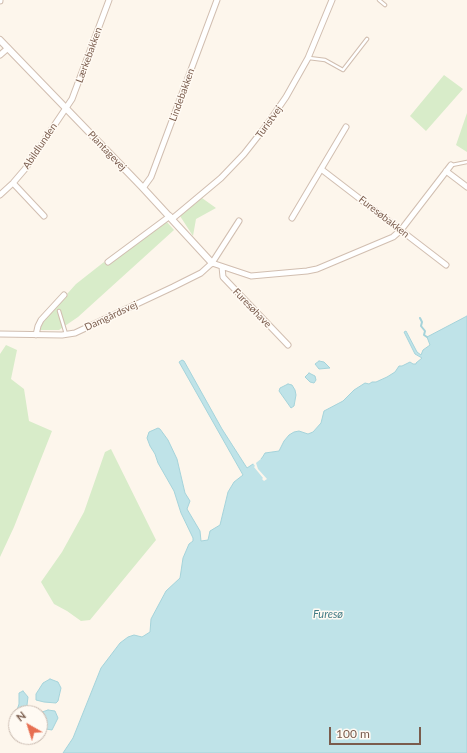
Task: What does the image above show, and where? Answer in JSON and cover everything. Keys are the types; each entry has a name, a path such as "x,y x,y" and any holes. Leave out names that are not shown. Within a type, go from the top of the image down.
{"street":[{"name":"Lærkebakken","path":"66,108 72,99 109,0"},
{"name":"Lindebakken","path":"143,188 151,177 217,0"},
{"name":"Turistvej","path":"108,262 171,218 221,178 244,154 286,97 308,58 332,0"},
{"name":"Plantagevej","path":"0,40 143,188 212,263 251,276 317,269 393,237 401,230 451,165"},
{"path":"0,56 8,48"},
{"name":"Abildlunden","path":"0,195 13,183 40,149 66,108"},
{"path":"292,218 346,127"},
{"name":"Furesøbakken","path":"321,169 446,265"},
{"path":"446,171 467,187"},
{"path":"13,183 44,216"},
{"path":"212,263 239,221"},
{"name":"Damgårdsvej","path":"0,334 36,335 75,333 173,288 201,273 212,263"},
{"name":"Furesøhave","path":"222,267 223,277 288,345"},
{"path":"36,335 41,320 64,295"}],"lane":[{"path":"379,0 385,5"},
{"path":"308,58 325,60 343,70 366,39"},
{"name":"Plantagevej","path":"451,165 467,162"},
{"path":"59,311 66,334"}],"green space":[{"path":"444,75 463,89 426,131 410,116"},
{"path":"467,113 467,152 456,145"},
{"path":"202,198 216,208 196,219 193,236 180,216"},
{"path":"166,221 174,230 78,317 59,330 39,329 40,325 55,307 68,295 67,294 76,284 104,262 107,265"},
{"path":"6,345 17,350 11,379 24,389 29,421 52,431 14,527 0,557 0,354"},
{"path":"111,449 156,540 90,620 81,621 54,604 41,582 62,552 84,512 105,452"}],"water":[{"name":"Furesø","path":"467,316 467,753 63,753 73,738 101,668 120,643 128,637 134,635 142,637 150,632 151,619 166,591 180,578 183,558 189,544 193,541 181,513 174,491 150,446 147,438 149,432 158,428 168,440 177,459 185,493 190,501 187,509 200,531 201,541 208,540 210,531 220,525 228,492 234,482 243,475 179,362 182,360 184,361 222,429 247,468 262,458 265,453 279,451 284,441 294,432 299,431 308,434 313,432 321,423 324,411 343,401 354,390 365,383 369,384 387,377 395,372 399,366 410,362 416,364 422,358 415,354 404,332 406,331 417,352 421,355 423,350 430,345 427,337"},
{"path":"319,361 324,362 330,368 319,369 315,364"},
{"path":"309,373 315,376 316,380 314,383 310,382 305,377"},
{"path":"288,384 292,385 296,395 294,406 291,408 279,391 280,388"},
{"path":"50,679 58,682 61,688 58,701 56,703 36,700 36,694 43,683"},
{"path":"23,691 28,697 27,705 19,705 19,693"},
{"path":"48,710 55,711 58,718 52,730 48,729"}],"pier":[{"path":"260,457 261,459 256,463 258,469 267,479 264,481 252,462"}],"waterway":[{"path":"420,318 422,322 421,326 425,331 424,335 427,337"}]}
